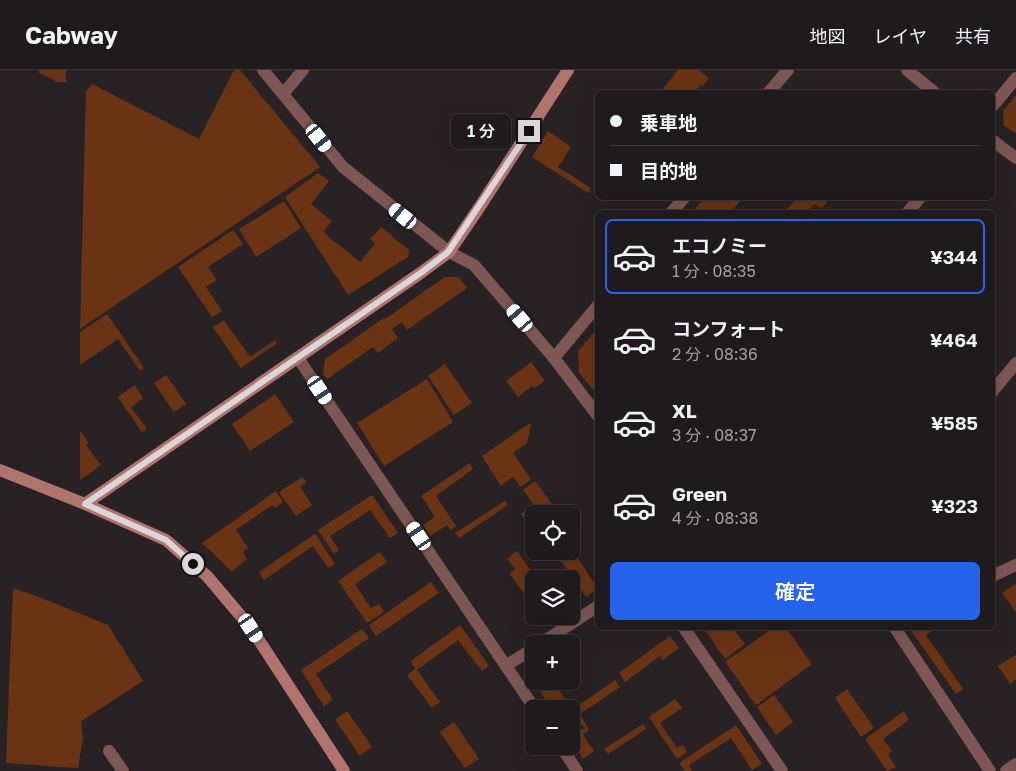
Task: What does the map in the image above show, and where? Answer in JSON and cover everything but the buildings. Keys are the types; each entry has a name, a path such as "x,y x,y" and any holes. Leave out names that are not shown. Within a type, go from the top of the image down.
{"street":[{"path":"263,70 343,167 448,252 474,265 554,358 595,412"},
{"path":"283,94 303,70"},
{"path":"85,504 422,272 448,252 479,208 568,70"},
{"path":"772,90 788,70"},
{"path":"907,70 932,90"},
{"path":"995,103 1016,78"},
{"path":"995,142 1016,158"},
{"path":"674,210 682,200"},
{"path":"910,210 918,200"},
{"path":"554,358 595,308"},
{"path":"298,358 530,700"},
{"path":"995,388 1016,363"},
{"path":"0,470 85,504 166,540 207,576 251,628 344,771"},
{"path":"995,575 1016,565"},
{"path":"554,635 595,608"},
{"path":"685,630 782,771"},
{"path":"896,630 990,771"},
{"path":"507,665 525,654"},
{"path":"109,751 123,771"},
{"path":"567,755 578,771"},
{"path":"1006,771 1016,764"}],"shaded area":[{"path":"39,70 66,70 66,82 54,82 55,80 39,73"},
{"path":"234,70 240,70 320,167 80,329 86,91 92,84 199,139"},
{"path":"678,70 699,70 709,78 703,86 701,85 696,90 663,90"},
{"path":"1016,95 1015,133 1004,126 1003,111"},
{"path":"548,131 571,147 558,167 591,188 588,193 532,157"},
{"path":"318,173 329,181 311,204 332,221 323,232 360,262 375,244 370,239 381,227 409,250 408,257 348,295 285,197"},
{"path":"703,200 741,200 733,210 694,210"},
{"path":"795,200 824,200 827,202 822,208 814,204 808,210 786,210"},
{"path":"284,201 301,228 256,257 239,229"},
{"path":"233,230 243,244 208,267 217,280 206,287 222,311 212,317 178,267"},
{"path":"445,277 459,277 467,288 407,330 402,322 392,329 398,338 378,353 373,347 327,379 323,374 325,359"},
{"path":"107,314 144,368 140,371 118,339 80,365 80,332"},
{"path":"224,320 250,357 275,340 277,343 241,368 213,327"},
{"path":"595,331 595,392 579,373 578,351"},
{"path":"531,362 545,381 534,388 532,386 518,397 506,381"},
{"path":"445,364 472,403 454,415 428,376"},
{"path":"166,375 186,404 174,412 154,383"},
{"path":"427,379 453,422 384,466 357,423"},
{"path":"135,385 143,398 131,407 147,429 142,432 118,397"},
{"path":"275,394 294,422 250,451 232,424"},
{"path":"530,423 527,443 513,453 531,479 521,487 513,477 501,486 482,456"},
{"path":"80,431 89,443 86,445 101,465 80,480"},
{"path":"470,463 473,469 436,496 456,526 451,530 447,525 430,536 423,525 435,517 421,496"},
{"path":"302,477 306,482 300,487 312,505 296,516 279,492"},
{"path":"535,481 552,505 534,505 523,490"},
{"path":"276,491 283,502 275,508 272,505 236,530 248,548 243,552 247,559 232,572 202,543"},
{"path":"372,495 398,533 390,538 370,510 330,536 339,550 334,554 318,530"},
{"path":"505,501 508,505 459,538 455,533"},
{"path":"525,511 525,520 521,514"},
{"path":"315,534 335,564 328,568 313,546 264,580 259,572"},
{"path":"517,551 530,570 525,570 525,595 510,574 515,569 507,559"},
{"path":"380,552 387,562 355,584 371,608 379,604 384,612 367,623 338,581"},
{"path":"560,560 579,560 595,584 595,590 586,597 580,588 580,570 567,570"},
{"path":"431,582 439,593 376,636 369,625"},
{"path":"1015,584 1016,586 1016,612 1002,593"},
{"path":"13,588 108,625 143,681 81,721 83,738 78,768 6,763"},
{"path":"460,625 489,666 482,671 458,640 417,670 440,702 432,708 407,675 415,669 411,661"},
{"path":"362,629 369,638 316,674 333,700 324,706 301,670"},
{"path":"704,630 734,630 745,644 725,659"},
{"path":"770,630 787,630 812,664 756,705 725,662"},
{"path":"910,630 932,630 926,635 963,689 956,694"},
{"path":"670,636 679,648 663,660 660,656 625,682 619,673"},
{"path":"1016,655 1016,679 1010,684 998,666"},
{"path":"615,680 620,687 580,714 580,704"},
{"path":"847,689 874,728 861,737 835,698"},
{"path":"539,690 559,690 566,700 546,700"},
{"path":"774,695 793,722 776,735 757,707"},
{"path":"675,699 682,708 660,723 677,748 683,745 687,752 677,759 649,717"},
{"path":"347,711 372,747 360,756 335,720"},
{"path":"904,711 909,720 883,739 892,751 888,755 896,767 887,771 865,739"},
{"path":"580,714 589,730 583,734 594,751 583,759 580,754 580,731 584,728 580,722"},
{"path":"454,722 479,759 465,768 440,732"},
{"path":"643,724 646,729 608,754 604,749"},
{"path":"736,725 762,764 752,770 731,738 689,765 692,771 685,771 679,763"}],"route":[{"path":"193,564 166,540 85,504 422,272 448,252 529,131"}]}
